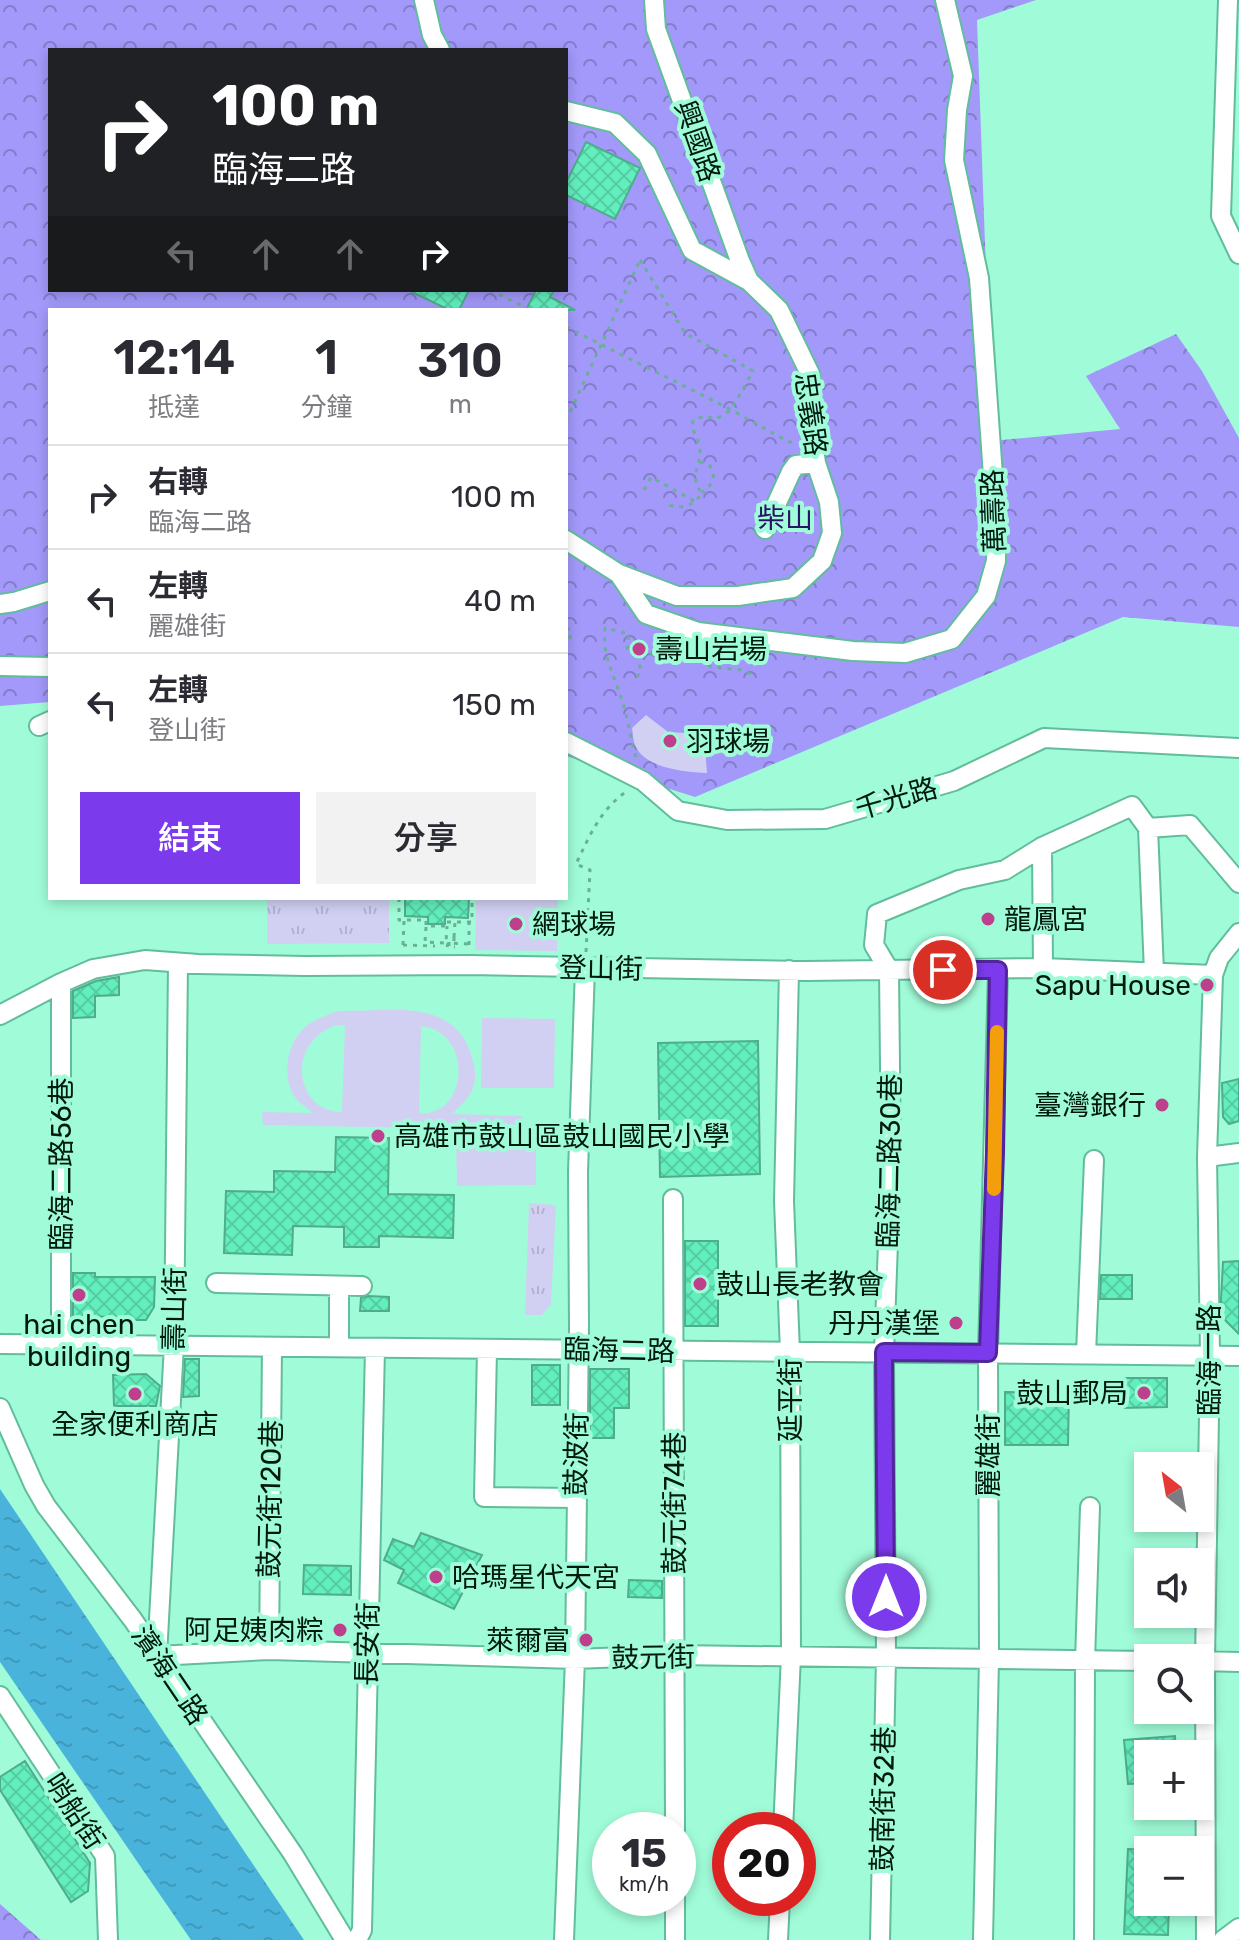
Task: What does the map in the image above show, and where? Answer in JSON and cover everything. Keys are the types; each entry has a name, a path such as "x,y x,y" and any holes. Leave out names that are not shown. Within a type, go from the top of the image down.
{"street":[{"path":"424,0 432,35 439,48"},
{"name":"興國路","path":"654,0 656,29 749,281"},
{"name":"萬壽路","path":"568,541 619,574 646,614 698,632 853,651 905,653 952,639 986,596 996,561 996,518 979,278 954,160 963,76 945,0"},
{"path":"1228,0 1221,216 1239,254"},
{"name":"忠義路","path":"568,111 615,123 647,154 692,250 749,281 779,310 810,374 816,463 829,502 832,533 822,561 793,588 738,596 677,596 619,574"},
{"path":"765,529 796,465 816,463"},
{"path":"0,604 48,592"},
{"path":"0,666 48,667"},
{"name":"千光路","path":"568,743 643,781 678,811 727,820 825,819 954,781 1044,738 1239,748"},
{"path":"889,970 874,945 877,914 959,880 1005,870 1042,847 1132,806 1148,828 1154,972"},
{"path":"1148,828 1190,825 1239,883"},
{"path":"1042,847 1043,968"},
{"name":"臨海一路","path":"1202,1644 1210,1354 1207,1157 1213,975 1219,958 1239,933"},
{"name":"登山街","path":"0,1015 61,983 110,965 145,960 178,963 789,970 1043,968 1213,975"},
{"name":"壽山街","path":"157,1656 174,1345 178,963"},
{"name":"鼓波街","path":"564,1940 575,1659 578,1172 585,968"},
{"name":"延平街","path":"784,1812 791,1656 790,1352 784,1201 789,970"},
{"name":"臨海二路30巷","path":"886,1658 884,1352 891,1161 889,970"},
{"name":"麗雄街","path":"983,1940 989,1659 988,1353 998,970"},
{"name":"臨海二路56巷","path":"61,983 61,1345"},
{"path":"1207,1157 1239,1153"},
{"path":"1086,1354 1094,1160"},
{"name":"鼓元街74巷","path":"673,1199 675,1812"},
{"path":"216,1283 362,1286"},
{"path":"339,1286 339,1347"},
{"name":"臨海二路","path":"0,1344 1239,1356"},
{"name":"鼓元街120巷","path":"269,1650 272,1347"},
{"name":"長安街","path":"357,1940 362,1930 375,1348"},
{"path":"487,1349 484,1497 575,1498"},
{"name":"濱海二路","path":"0,1408 8,1451 157,1656 293,1854 345,1940"},
{"path":"1084,1940 1085,1661 1090,1507"},
{"name":"鼓元街","path":"157,1656 269,1650 575,1659 674,1655 1134,1661"},
{"name":"鼓南街32巷","path":"880,1940 886,1658"},
{"path":"1214,1661 1239,1662"},
{"name":"哨船街","path":"0,1696 105,1856 108,1940"},
{"name":"臨海一路","path":"1203,1724 1206,1940"},
{"path":"675,1916 675,1940"},
{"path":"778,1940 779,1916"},
{"path":"1223,1940 1239,1928"}],"path":[{"path":"568,417 640,260 685,333 753,371 731,410 716,419 705,416 693,420 691,429 699,444 700,462 694,474 702,493"},
{"path":"494,292 527,308"},
{"path":"568,328 789,442"},
{"path":"664,503 675,508 696,502 712,484 714,473 709,464 700,462"},
{"path":"644,490 651,477 696,502"},
{"path":"585,968 590,870 576,864 596,821 613,801 643,781 624,708 606,656 603,641 605,628 629,634 627,650 638,657 650,655 662,641 712,667 741,670 753,675"},
{"path":"637,677 641,672 638,657"},
{"path":"399,900 399,920 426,920 425,942 446,943 447,922 472,922 472,900"},
{"path":"404,920 404,929"},
{"path":"455,922 454,941 449,941 449,947 469,944"},
{"path":"469,922 469,932"},
{"path":"426,926 447,926"},
{"path":"447,934 454,936"},
{"path":"403,945 454,945"}],"green space":[{"name":"柴山","path":"0,0 1036,0 977,20 992,441 1120,429 1086,376 1176,334 1202,371 1239,438 1239,627 1123,617 695,797 568,757 568,308 48,308 48,702 0,706"},
{"name":"羽球場","path":"646,715 668,732 704,734 707,773 668,768 641,754 635,745 632,728"},
{"path":"267,900 389,900 389,943 267,944"},
{"name":"網球場","path":"476,900 558,900 557,951 475,950"},
{"path":"337,1011 419,1012 437,1016 452,1025 465,1040 475,1078 472,1091 452,1114 522,1116 523,1130 263,1125 262,1112 313,1113 298,1101 289,1084 289,1055 303,1029","holes":["336,1025 345,1026 342,1112 326,1109 314,1101 302,1075 303,1060 309,1046 320,1034","421,1026 438,1032 450,1043 457,1057 459,1074 448,1102 435,1111 419,1113"]},
{"path":"482,1018 555,1019 554,1088 481,1088"},
{"path":"536,1135 536,1185 457,1186 456,1136"},
{"path":"529,1203 556,1205 551,1304 542,1315 525,1315"},
{"path":"0,1904 41,1940 0,1940"}],"water":[{"path":"0,1489 304,1940 191,1940 0,1662"}],"building":[{"path":"586,142 640,168 615,219 568,196 568,179"},
{"path":"412,292 468,292 460,308 445,308"},
{"path":"535,292 553,292 550,297 575,310 568,308 527,308"},
{"path":"405,900 469,900 468,918 445,917 445,924 428,924 428,917 405,916"},
{"path":"119,977 119,995 95,996 95,1017 73,1018 73,991 96,981"},
{"path":"758,1041 760,1174 660,1177 658,1043"},
{"path":"1239,1079 1239,1121 1229,1124 1223,1117 1222,1083"},
{"path":"336,1137 389,1138 388,1194 454,1195 453,1238 379,1236 379,1247 344,1247 344,1227 293,1226 292,1255 224,1253 226,1191 274,1192 274,1171 335,1172"},
{"name":"鼓山長老教會","path":"685,1241 718,1241 718,1326 685,1326"},
{"path":"1239,1261 1239,1334 1221,1316 1221,1299 1223,1262"},
{"path":"73,1273 95,1273 95,1277 155,1277 154,1307 146,1320 73,1316"},
{"path":"1101,1275 1132,1275 1132,1299 1100,1299"},
{"path":"389,1297 389,1311 360,1311 361,1298"},
{"path":"185,1359 199,1359 199,1396 183,1397"},
{"path":"532,1365 560,1365 560,1405 532,1405"},
{"path":"590,1369 629,1369 629,1408 614,1408 614,1438 590,1438"},
{"name":"全家便利商店","path":"146,1374 160,1386 156,1406 114,1406 113,1375"},
{"name":"鼓山郵局","path":"1121,1378 1167,1378 1167,1407 1121,1408"},
{"path":"1005,1392 1069,1393 1068,1445 1005,1445"},
{"name":"哈瑪星代天宮","path":"421,1533 482,1555 454,1609 398,1583 404,1570 384,1560 393,1539 414,1547"},
{"path":"304,1565 351,1566 351,1595 303,1594"},
{"path":"629,1580 662,1581 662,1598 628,1597"},
{"path":"527,1629 563,1630 563,1647 527,1646"},
{"path":"1175,1736 1175,1740 1134,1740 1134,1784 1128,1784 1124,1740"},
{"path":"25,1761 90,1863 88,1891 71,1902 0,1790 0,1777"},
{"path":"1128,1849 1134,1849 1134,1916 1169,1916 1168,1935 1124,1934"}],"slow traffic":[{"path":"994,1189 997,1032"}],"place":[{"name":"壽山岩場","path":"639,649"},
{"name":"羽球場","path":"670,741"},
{"name":"龍鳳宮","path":"988,919"},
{"name":"網球場","path":"516,924"},
{"name":"Sapu House","path":"1207,985"},
{"name":"臺灣銀行","path":"1162,1105"},
{"name":"高雄市鼓山區鼓山國民小學","path":"378,1136"},
{"name":"鼓山長老教會","path":"700,1284"},
{"name":"hai chen building","path":"79,1295"},
{"name":"丹丹漢堡","path":"956,1323"},
{"name":"鼓山郵局","path":"1144,1393"},
{"name":"全家便利商店","path":"135,1394"},
{"name":"哈瑪星代天宮","path":"436,1577"},
{"name":"阿足姨肉粽","path":"340,1630"},
{"name":"萊爾富","path":"586,1640"}],"route":[{"path":"886,1597 884,1352 988,1353 998,970 943,970"}]}
